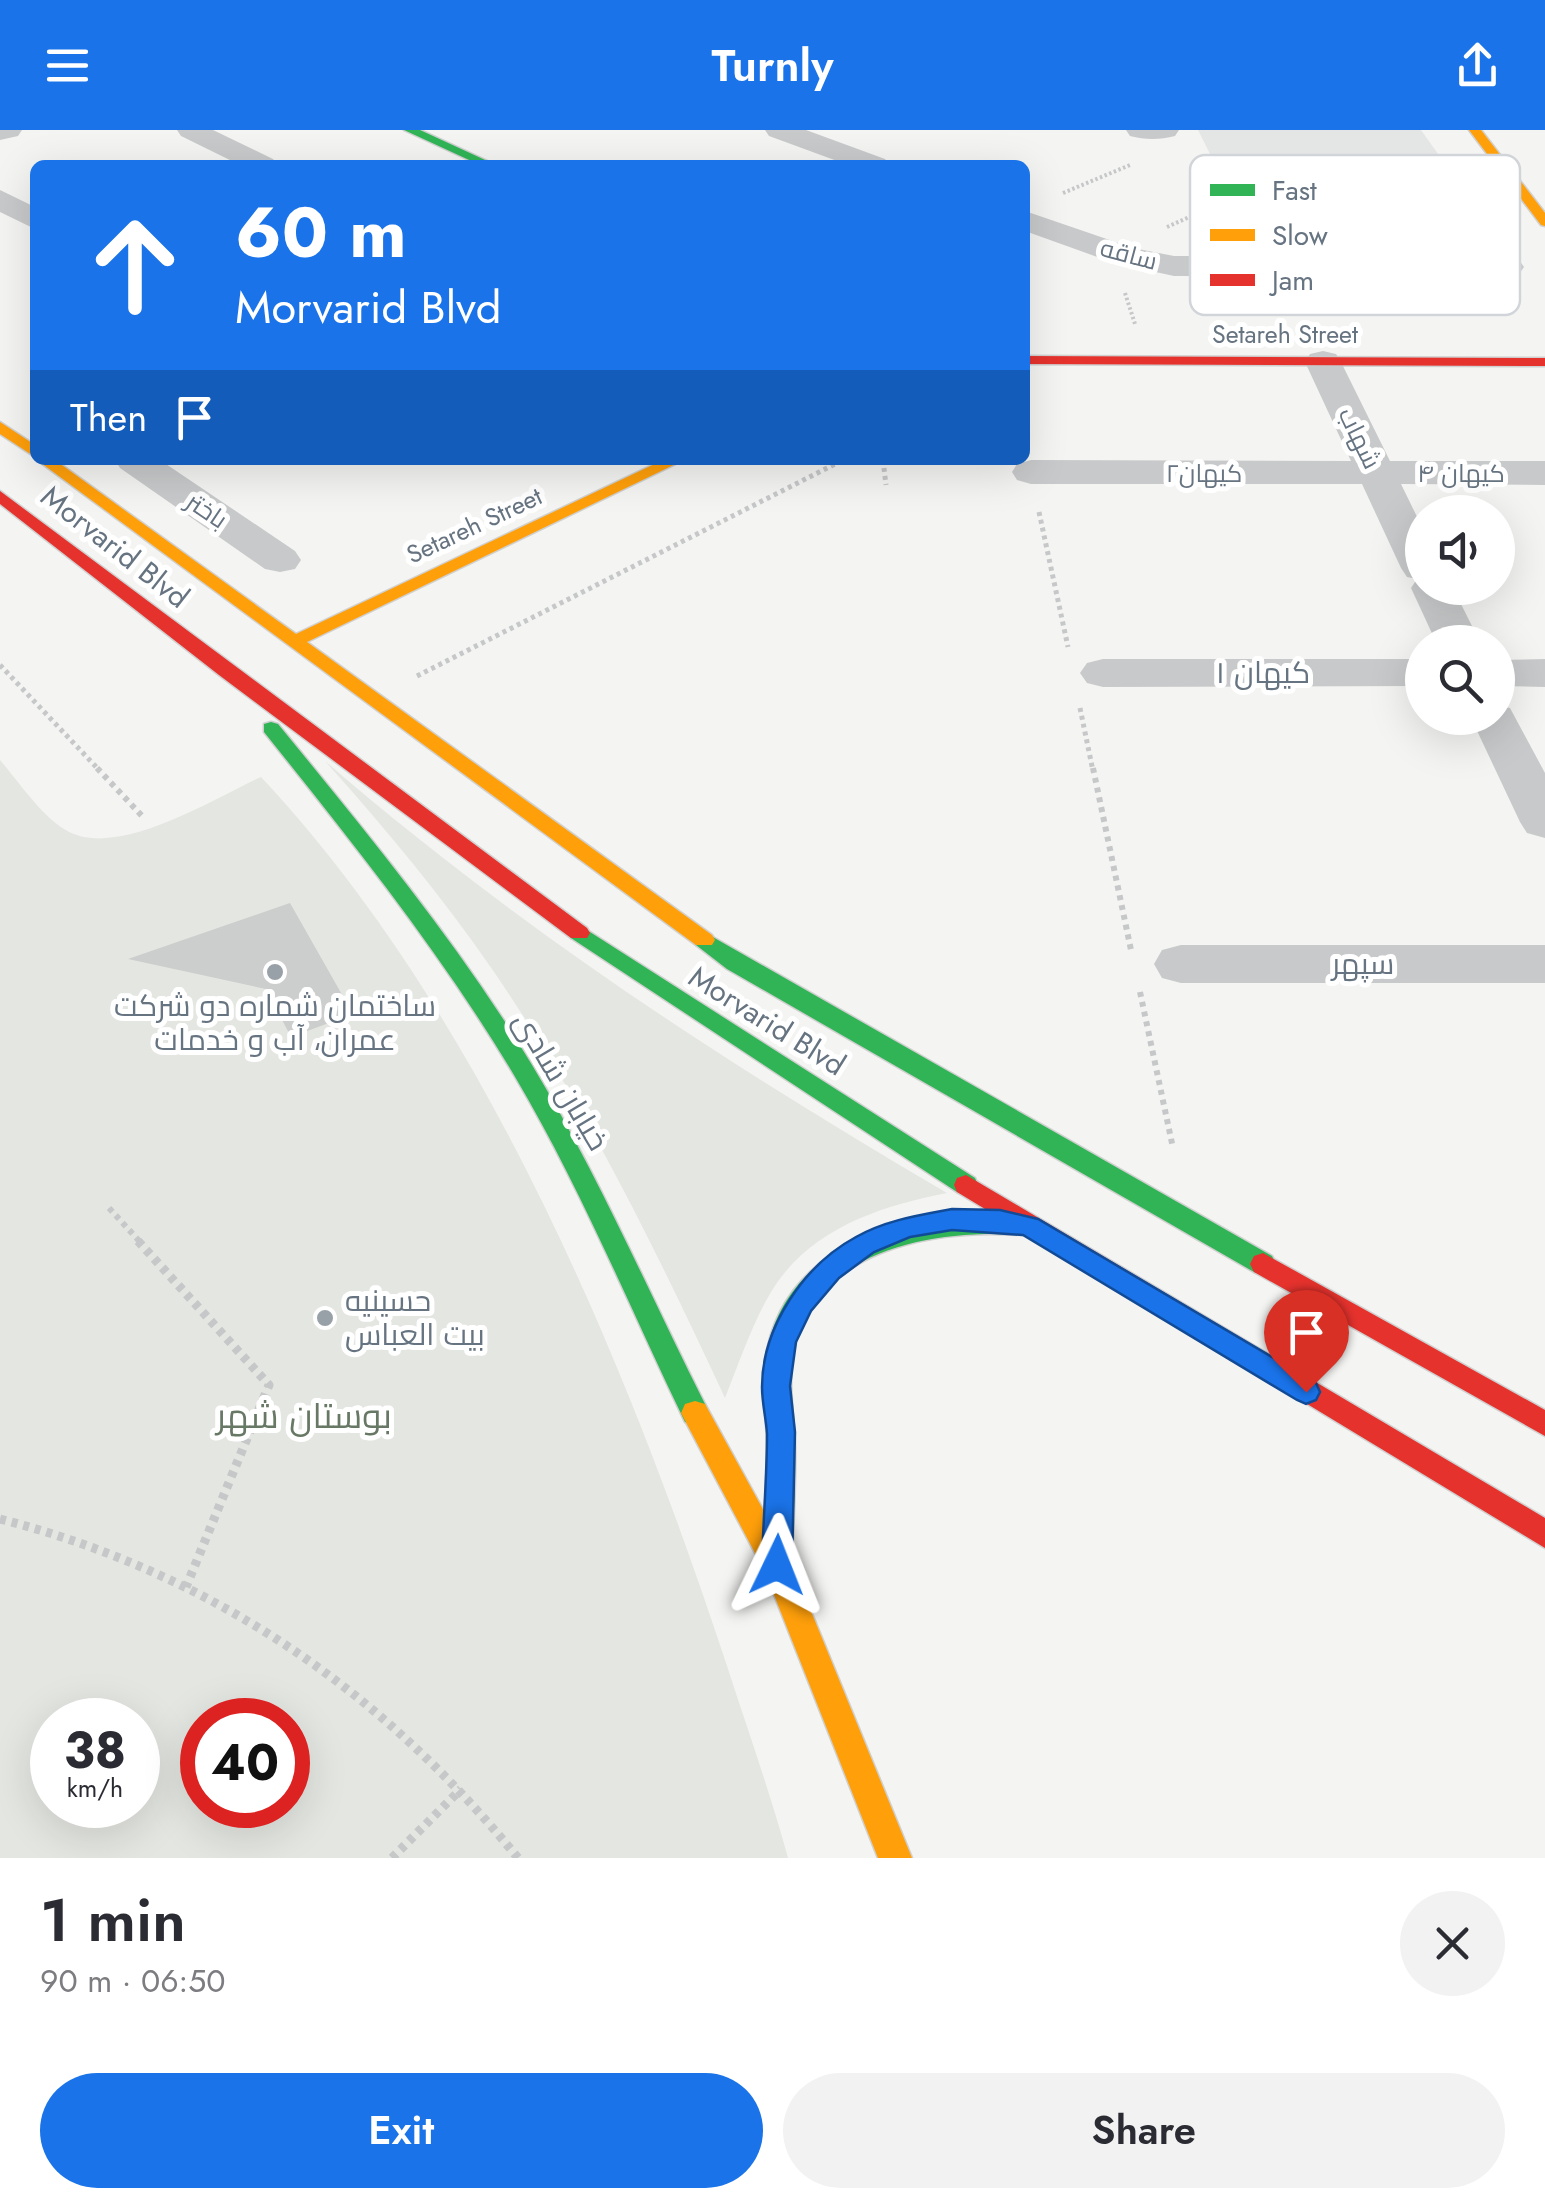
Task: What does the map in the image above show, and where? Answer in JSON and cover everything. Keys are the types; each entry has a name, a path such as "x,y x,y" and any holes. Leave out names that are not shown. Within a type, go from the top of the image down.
{"street":[{"path":"0,132 8,130"},
{"path":"191,130 253,160"},
{"path":"410,130 479,160"},
{"path":"779,130 861,160"},
{"path":"1140,130 1163,131"},
{"path":"1475,130 1494,155"},
{"path":"800,160 865,135"},
{"path":"1520,189 1545,222"},
{"path":"0,199 30,217"},
{"name":"ساقه","path":"1030,222 1125,256 1190,268"},
{"name":"Setareh Street","path":"1030,360 1545,362"},
{"name":"شهاب","path":"1323,362 1405,532"},
{"name":"Morvarid Blvd","path":"3,432 30,449"},
{"name":"Morvarid Blvd","path":"53,465 736,962 1545,1424"},
{"name":"باختر","path":"141,465 280,560"},
{"name":"Setareh Street","path":"296,641 655,465"},
{"name":"کیهان۲","path":"1031,472 1377,473"},
{"name":"کیهان ۴","path":"1377,473 1545,474"},
{"name":"Morvarid Blvd","path":"0,496 226,671 601,948 1029,1226 1545,1534"},
{"name":"خیابان شادی","path":"226,671 412,902 522,1068 578,1168 693,1410 777,1565 896,1858"},
{"name":"کیهان ۱","path":"1102,672 1405,673"},
{"path":"1515,673 1545,673"},
{"path":"1502,735 1545,822"},
{"name":"سپهر","path":"1181,964 1545,964"},
{"name":"خیابان شادی","path":"777,1565 781,1432 776,1386 782,1342 801,1304 830,1270 865,1244 907,1228 952,1219 1000,1220 1029,1226"}],"path":[{"path":"1062,194 1135,164"},
{"path":"1122,282 1140,339"},
{"path":"416,676 833,465"},
{"path":"884,465 886,485"},
{"path":"0,664 144,818"},
{"path":"1141,998 1173,1148"},
{"path":"109,1208 268,1385 186,1588"},
{"path":"0,1519 25,1524 141,1565 252,1622 359,1696 461,1789 518,1858"},
{"path":"392,1858 461,1789"}],"shaded area":[{"path":"1198,130 1421,130 1439,155 1210,155"}],"green space":[{"name":"بوستان شهر","path":"0,760 46,815 64,829 85,837 109,838 163,824 261,777 340,870 413,972 479,1081 539,1195 593,1312 686,1548 788,1858 0,1858"},
{"path":"325,761 473,881 626,992 947,1193 872,1213 826,1236 805,1252 764,1304 725,1398 617,1179 526,1020 433,889"}],"building":[{"name":"ساختمان شماره دو شرکت عمران، آب و خدمات","path":"290,903 353,1014 291,1037 266,989 128,959"}],"traffic: fast":[{"path":"410,130 479,160"},
{"path":"271,728 404,896 496,1026 570,1156 695,1413"},
{"path":"579,933 966,1185"},
{"path":"704,940 735,963 1263,1264"},
{"path":"777,1562 781,1462 779,1360 795,1312 816,1282 844,1259 876,1242 912,1230 987,1222 1023,1225"}],"traffic: slow":[{"path":"1475,130 1494,155"},
{"path":"1520,189 1545,222"},
{"path":"0,427 30,448"},
{"path":"52,465 704,940"},
{"path":"296,641 666,465"},
{"path":"695,1413 777,1565 895,1858"}],"traffic: jam":[{"path":"1030,360 1545,362"},
{"path":"0,496 226,671 579,933"},
{"path":"966,1185 1545,1534"},
{"path":"1263,1264 1545,1424"}],"place":[{"name":"ساختمان شماره دو شرکت عمران، آب و خدمات","path":"275,972"},
{"name":"حسینیه بیت العباس","path":"325,1318"}],"route":[{"path":"777,1565 781,1432 776,1386 782,1342 801,1304 830,1270 865,1244 907,1228 952,1219 1000,1220 1029,1226 1306,1392"}]}
